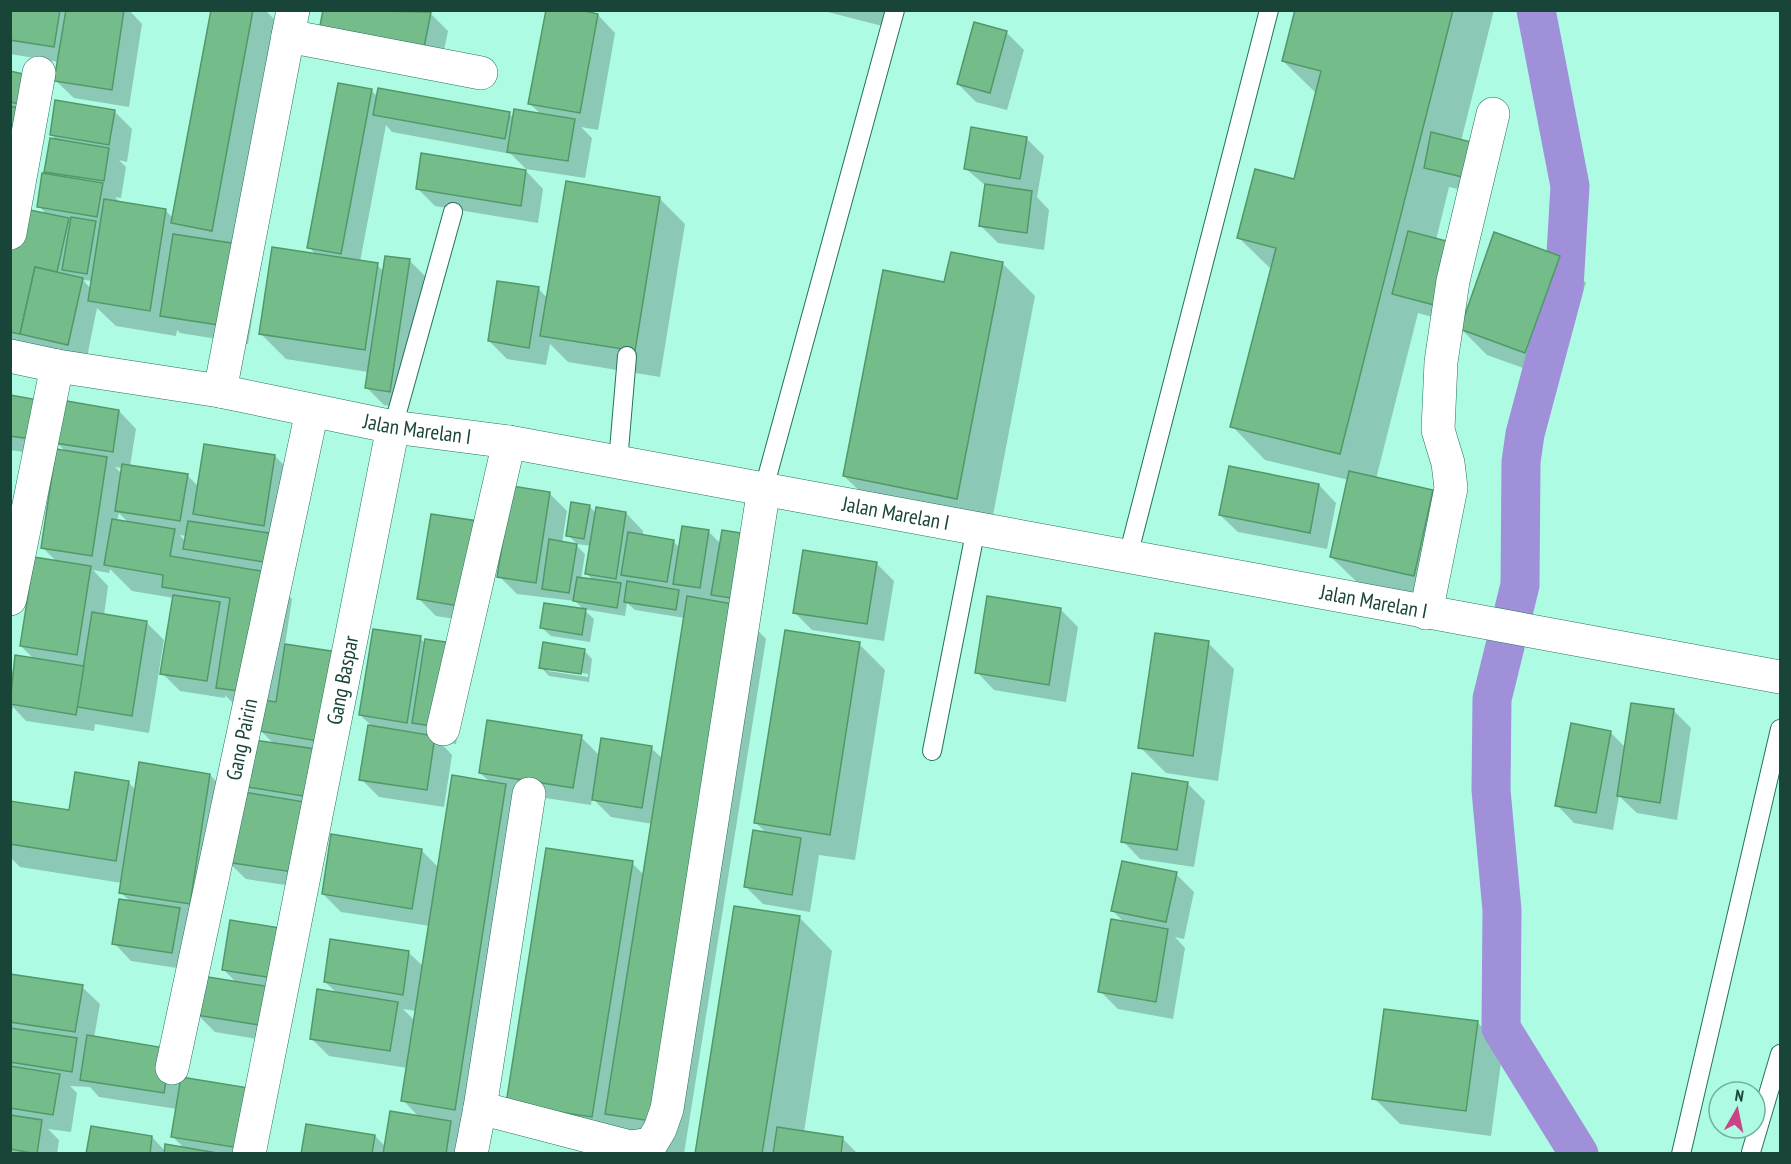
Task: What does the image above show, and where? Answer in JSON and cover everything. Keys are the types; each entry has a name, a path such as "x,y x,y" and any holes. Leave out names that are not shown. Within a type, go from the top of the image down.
{"street":[{"path":"220,391 290,23 482,73"},
{"path":"10,233 39,73"},
{"path":"1438,615 1451,488 1448,463 1438,430 1441,362 1453,281 1493,114"},
{"name":"Jalan Marelan I","path":"10,356 57,366 220,391 393,426 509,442 764,488 1780,677"},
{"path":"10,599 57,366"},
{"name":"Gang Pairin","path":"172,1068 312,411"},
{"name":"Gang Baspar","path":"249,1154 393,426"},
{"path":"443,729 509,442"},
{"path":"480,1108 630,1147 651,1144 660,1130 669,1097 764,488"},
{"path":"471,1154 529,794"}],"lane":[{"path":"764,488 895,10"},
{"path":"1128,556 1269,10"},
{"name":"Gang Baspar","path":"393,426 453,212"},
{"path":"618,462 627,356"},
{"path":"932,751 976,528"},
{"path":"1681,1154 1780,729"},
{"path":"1751,1152 1780,1054"}],"building":[{"path":"10,10 60,10 54,47 10,40"},
{"path":"66,10 124,10 112,90 54,81"},
{"path":"211,10 253,10 212,231 171,223"},
{"path":"323,10 431,12 423,53 319,31"},
{"path":"546,10 581,10 598,14 580,113 528,104"},
{"path":"1295,10 1453,10 1340,454 1230,427 1276,248 1237,238 1255,169 1294,179 1321,71 1282,61"},
{"path":"974,22 1007,31 990,93 957,84"},
{"path":"10,71 32,76 24,105 10,102"},
{"path":"338,83 372,89 341,254 307,248"},
{"path":"378,88 510,112 505,139 373,115"},
{"path":"55,100 115,110 109,145 50,135"},
{"path":"10,106 18,108 10,152"},
{"path":"514,109 575,119 568,161 507,152"},
{"path":"971,127 1027,137 1020,179 964,169"},
{"path":"1431,132 1475,143 1467,178 1424,168"},
{"path":"50,138 109,148 104,181 44,172"},
{"path":"421,153 526,170 521,206 416,189"},
{"path":"42,173 103,183 97,217 37,207"},
{"path":"566,181 660,197 635,351 540,336"},
{"path":"985,184 1032,191 1027,233 979,226"},
{"path":"104,199 166,209 150,311 88,301"},
{"path":"20,208 69,218 57,272 35,267 20,334 10,332 10,251"},
{"path":"71,217 96,221 87,274 62,270"},
{"path":"1408,231 1454,243 1438,306 1392,294"},
{"path":"1494,232 1560,256 1525,353 1460,329"},
{"path":"173,234 244,245 231,327 160,316"},
{"path":"272,247 378,263 365,350 259,334"},
{"path":"951,252 1003,262 957,499 843,476 883,270 944,282"},
{"path":"385,256 410,259 390,392 365,388"},
{"path":"35,267 83,278 68,345 20,334"},
{"path":"497,281 539,287 529,348 488,341"},
{"path":"10,395 44,401 37,440 10,436"},
{"path":"61,400 119,410 113,452 55,443"},
{"path":"204,444 275,455 264,526 193,514"},
{"path":"56,449 107,457 92,556 41,548"},
{"path":"122,464 188,474 180,521 115,511"},
{"path":"1229,466 1319,484 1310,533 1219,515"},
{"path":"1349,471 1433,490 1414,576 1330,557"},
{"path":"512,486 550,492 536,583 497,577"},
{"path":"571,502 590,505 584,539 566,536"},
{"path":"596,507 626,512 616,579 585,574"},
{"path":"431,514 478,521 464,607 417,599"},
{"path":"112,519 175,529 170,556 267,572 247,692 216,688 230,598 162,587 163,575 104,565"},
{"path":"188,521 269,533 264,562 183,549"},
{"path":"682,526 709,530 700,588 673,584"},
{"path":"722,530 754,535 743,600 711,595"},
{"path":"628,532 674,540 667,582 621,575"},
{"path":"549,539 577,544 569,593 542,589"},
{"path":"803,550 877,562 867,624 793,613"},
{"path":"34,557 91,566 77,655 20,646"},
{"path":"577,577 621,583 617,608 573,601"},
{"path":"627,581 679,590 676,610 624,602"},
{"path":"173,595 220,602 207,681 160,674"},
{"path":"687,596 733,604 651,1121 605,1114"},
{"path":"987,596 1061,608 1049,685 975,673"},
{"path":"544,603 586,609 582,635 540,628"},
{"path":"92,612 147,621 132,716 77,707"},
{"path":"373,629 421,636 407,723 359,715"},
{"path":"785,630 860,642 830,835 754,823"},
{"path":"1155,633 1209,641 1193,756 1138,748"},
{"path":"425,639 452,643 439,727 412,723"},
{"path":"543,642 585,649 581,674 539,668"},
{"path":"285,644 337,652 323,742 259,731 264,700 276,702"},
{"path":"15,655 84,666 76,715 10,704"},
{"path":"1631,703 1674,709 1660,803 1617,796"},
{"path":"487,720 582,735 573,788 479,773"},
{"path":"1571,723 1611,731 1596,813 1555,806"},
{"path":"368,725 435,736 427,790 359,780"},
{"path":"601,738 652,746 642,808 592,800"},
{"path":"248,739 322,750 315,798 241,786"},
{"path":"139,762 210,774 190,904 119,893"},
{"path":"75,772 129,781 116,861 10,844 10,801 69,810"},
{"path":"1132,773 1188,782 1177,850 1121,842"},
{"path":"452,775 506,784 455,1110 401,1101"},
{"path":"237,791 311,803 300,873 226,862"},
{"path":"753,830 801,838 792,895 744,887"},
{"path":"331,834 422,849 412,909 322,894"},
{"path":"546,848 633,861 592,1117 506,1104"},
{"path":"1122,861 1177,872 1166,922 1111,911"},
{"path":"119,899 180,908 172,953 112,944"},
{"path":"734,906 800,916 762,1154 695,1154"},
{"path":"1111,919 1168,929 1156,1002 1098,992"},
{"path":"230,920 286,929 279,979 222,970"},
{"path":"330,939 409,951 403,995 324,982"},
{"path":"10,974 83,985 75,1032 10,1022"},
{"path":"202,976 277,988 271,1027 196,1015"},
{"path":"317,989 398,1002 390,1051 310,1039"},
{"path":"1384,1009 1478,1021 1466,1111 1372,1099"},
{"path":"10,1028 77,1038 72,1072 10,1062"},
{"path":"87,1035 171,1049 164,1093 80,1080"},
{"path":"10,1066 60,1074 53,1115 10,1108"},
{"path":"181,1077 249,1088 239,1148 171,1137"},
{"path":"390,1111 451,1121 446,1154 383,1154"},
{"path":"10,1115 42,1120 37,1154 10,1149"},
{"path":"306,1124 375,1135 372,1154 301,1154"},
{"path":"91,1126 152,1136 150,1154 86,1154"},
{"path":"777,1127 843,1137 841,1154 773,1154"},
{"path":"165,1144 223,1154 164,1154"}],"waterway":[{"path":"1536,10 1570,186 1564,288 1525,434 1521,462 1520,585 1492,699 1491,790 1502,910 1501,1028 1579,1154"}]}
